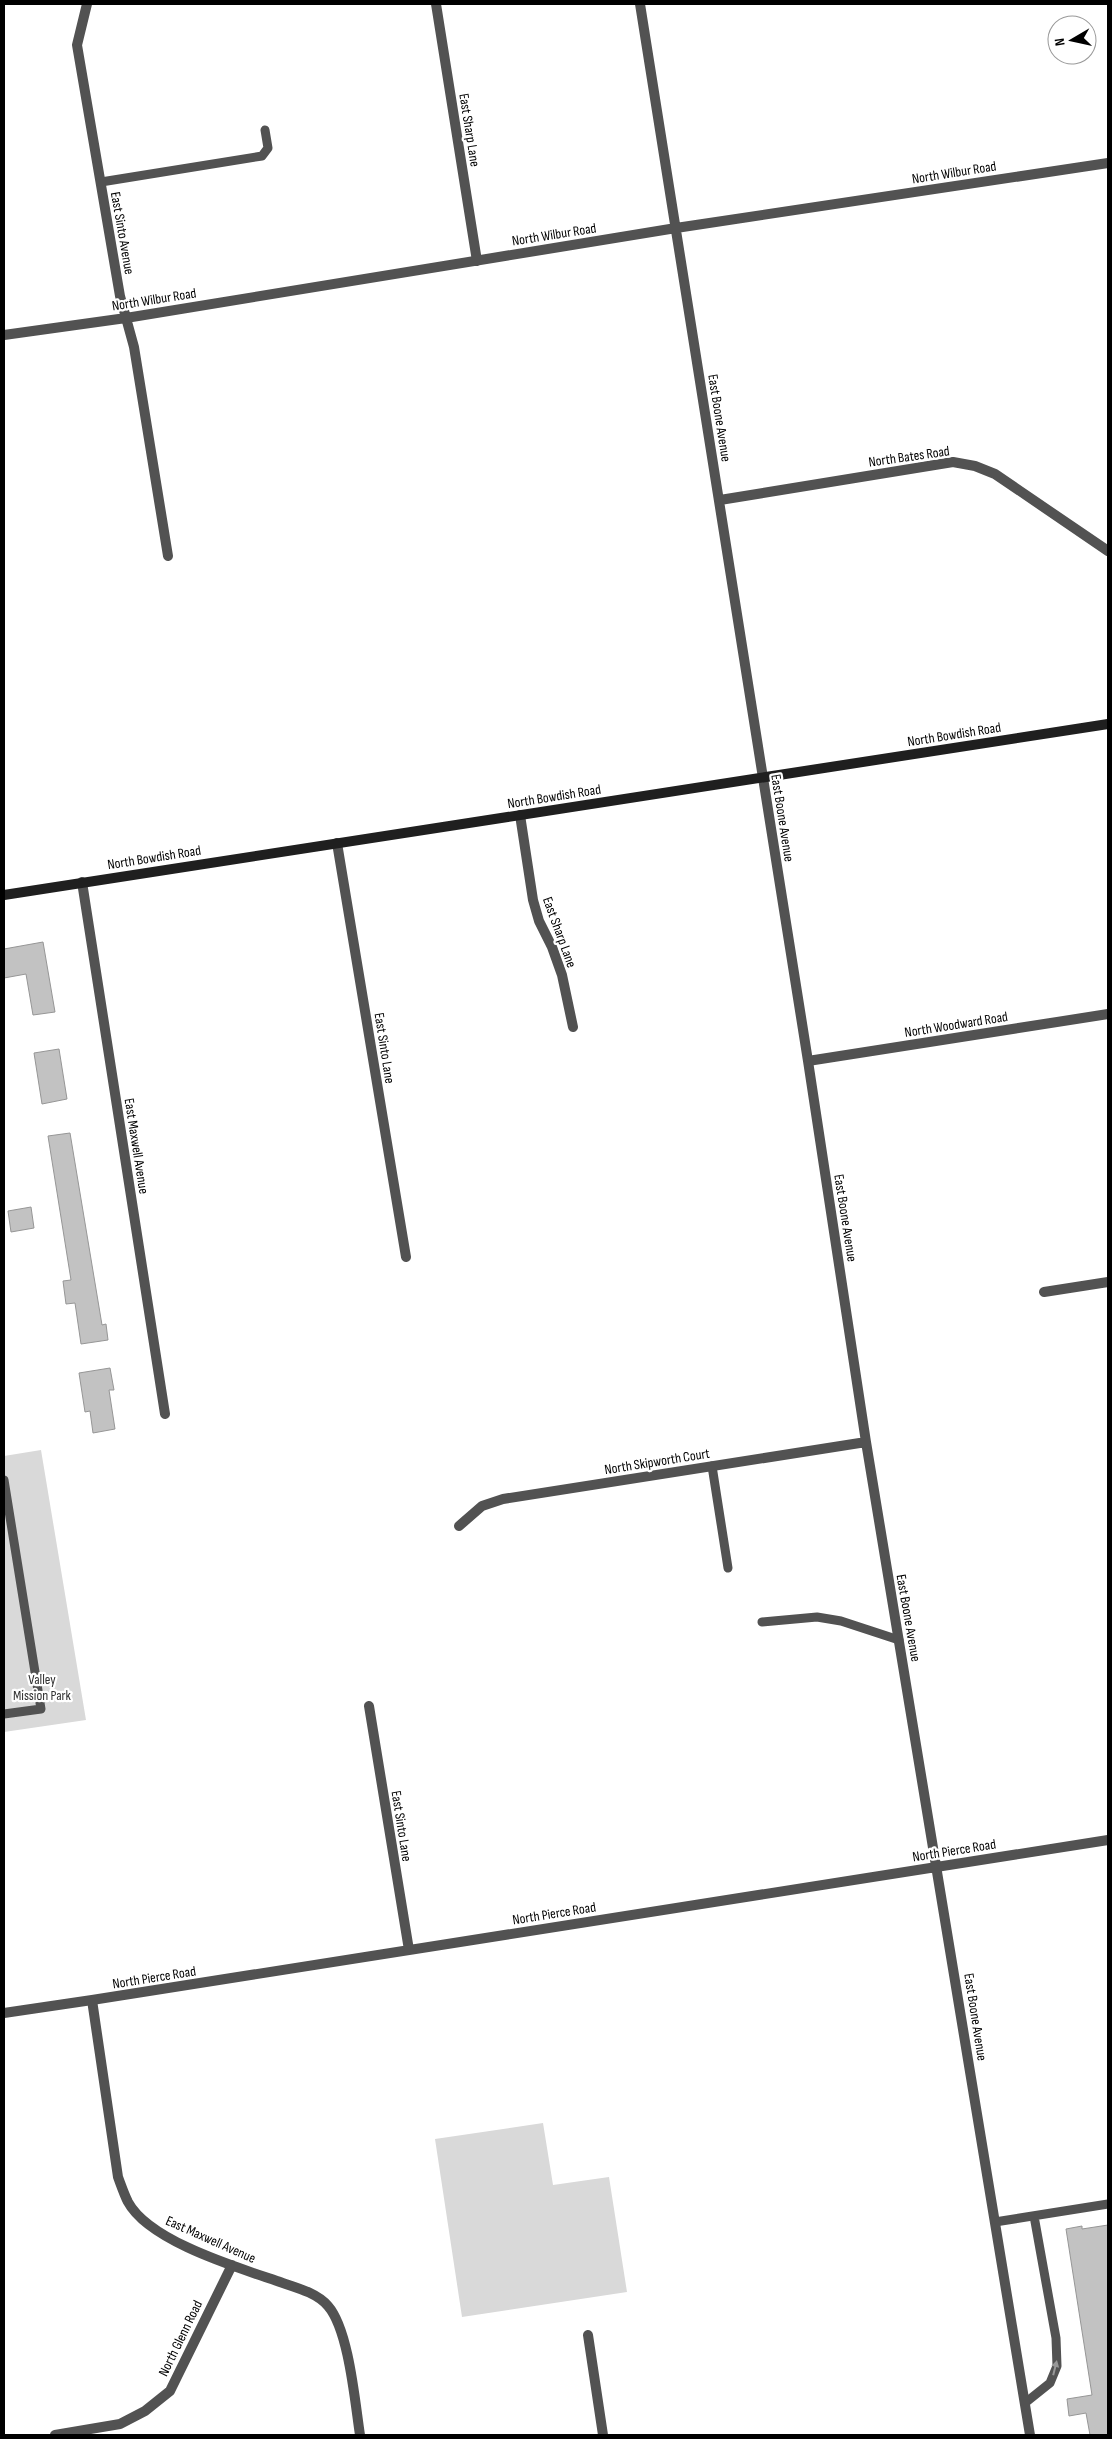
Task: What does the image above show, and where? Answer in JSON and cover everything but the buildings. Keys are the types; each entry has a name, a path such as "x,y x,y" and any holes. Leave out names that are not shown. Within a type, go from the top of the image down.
{"street":[{"name":"East Sinto Avenue","path":"87,4 77,45 120,296 134,347 168,556"},
{"name":"East Sharp Lane","path":"436,4 477,261"},
{"name":"East Boone Avenue","path":"640,4 720,500 866,1442 938,1866 1030,2435"},
{"name":"North Wilbur Road","path":"4,334 126,318 676,228 1108,162"},
{"name":"North Bates Road","path":"720,500 953,462 975,466 995,474 1108,551"},
{"name":"North Bowdish Road","path":"4,894 1108,724"},
{"name":"East Sharp Lane","path":"520,815 533,900 539,921 552,947 562,975 572,1027"},
{"name":"East Sinto Lane","path":"337,843 406,1257"},
{"name":"East Maxwell Avenue","path":"82,882 165,1414"},
{"name":"North Woodward Road","path":"808,1061 1108,1014"},
{"path":"1044,1292 1108,1282"},
{"name":"North Skipworth Court","path":"459,1526 482,1506 503,1499 866,1442"},
{"name":"East Sinto Lane","path":"369,1706 409,1950"},
{"name":"North Pierce Road","path":"4,2012 92,2000 1108,1840"},
{"name":"East Maxwell Avenue","path":"92,2000 118,2177 128,2203 146,2223 166,2237 232,2265 308,2292 328,2306 340,2330 360,2435"},
{"name":"North Glenn Road","path":"55,2435 120,2424 145,2411 170,2391 232,2265"},
{"path":"588,2335 604,2435"}],"lane":[{"path":"100,182 262,156 268,148 265,130"},
{"path":"712,1466 728,1568"},
{"path":"4,1480 41,1709 4,1714"},
{"path":"762,1622 818,1617 841,1621 899,1640"},
{"path":"995,2222 1108,2204"},
{"path":"1025,2404 1050,2383 1057,2366 1056,2338 1034,2216"}],"green space":[{"name":"Valley Mission Park","path":"41,1450 86,1720 4,1732 4,1456"},
{"path":"543,2123 553,2185 609,2177 627,2292 462,2317 435,2139"}]}
